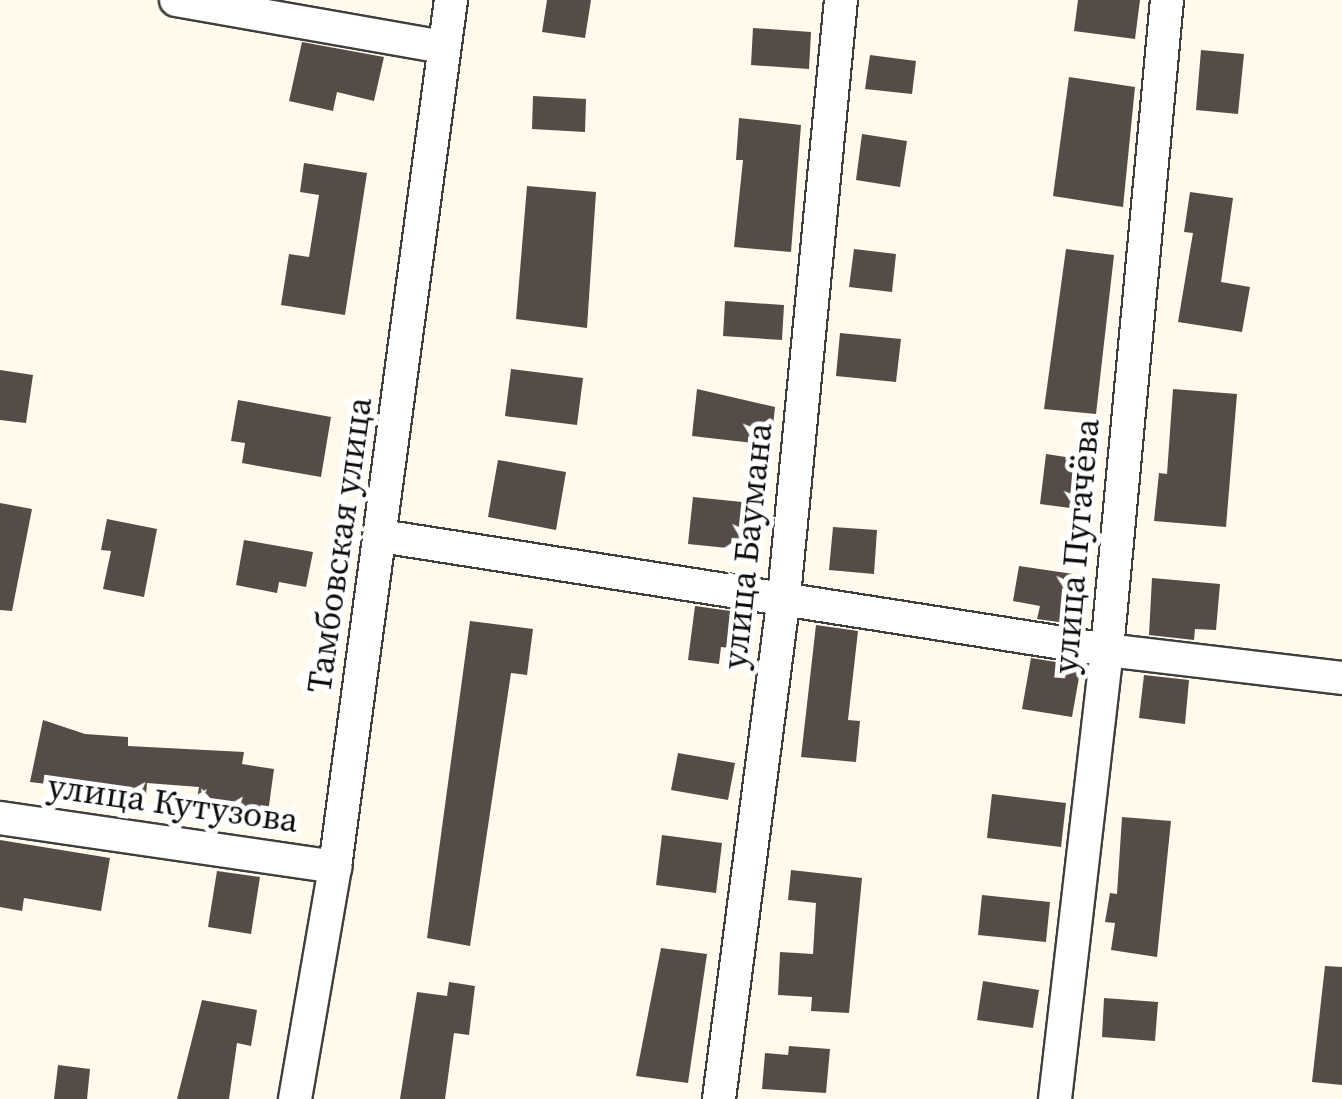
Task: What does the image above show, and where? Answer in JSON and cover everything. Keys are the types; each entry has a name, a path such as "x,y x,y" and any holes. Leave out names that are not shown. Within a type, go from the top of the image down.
{"street":[{"path":"176,0 444,47"},
{"name":"Тамбовская улица","path":"295,1099 335,867 452,0"},
{"name":"улица Баумана","path":"719,1099 784,596 842,0"},
{"name":"улица Пугачёва","path":"1055,1099 1107,650 1168,0"},
{"path":"381,536 784,596 1107,650 1342,678"},
{"name":"улица Кутузова","path":"0,818 335,867"}],"building":[{"path":"547,0 591,0 585,38 542,32"},
{"path":"1078,0 1140,0 1135,39 1074,31"},
{"path":"753,28 811,32 809,69 751,65"},
{"path":"302,42 384,57 374,101 337,92 333,111 289,101"},
{"path":"1201,50 1244,54 1238,114 1196,110"},
{"path":"870,55 916,61 912,94 865,89"},
{"path":"1069,77 1135,87 1123,207 1053,196"},
{"path":"533,96 586,99 585,132 532,129"},
{"path":"739,118 801,125 791,252 734,247 743,160 736,160"},
{"path":"862,134 907,141 900,187 856,180"},
{"path":"304,163 367,173 345,315 281,305 289,254 309,257 319,195 300,192"},
{"path":"527,186 596,192 587,328 516,319"},
{"path":"1190,192 1233,198 1221,282 1250,287 1242,332 1178,322 1193,233 1184,232"},
{"path":"854,249 896,254 892,292 849,287"},
{"path":"1066,249 1114,255 1096,414 1044,409"},
{"path":"725,301 784,305 782,340 723,336"},
{"path":"840,333 901,339 896,382 836,376"},
{"path":"511,369 583,378 577,425 505,416"},
{"path":"0,370 33,375 26,423 0,420"},
{"path":"697,389 775,407 771,445 692,436"},
{"path":"1173,389 1237,394 1226,527 1154,521 1159,473 1167,474"},
{"path":"238,400 331,417 321,477 242,463 245,443 231,441"},
{"path":"1046,454 1092,461 1085,510 1040,504"},
{"path":"498,460 566,472 556,530 488,517"},
{"path":"693,497 762,504 757,551 688,544"},
{"path":"0,503 32,509 12,611 0,610"},
{"path":"107,519 157,529 144,597 103,589 111,551 101,550"},
{"path":"833,527 877,530 874,574 829,570"},
{"path":"244,540 313,552 306,587 279,582 277,593 236,585"},
{"path":"1019,566 1080,575 1073,624 1037,619 1040,606 1013,601"},
{"path":"1152,578 1220,584 1216,630 1195,629 1194,640 1149,635"},
{"path":"695,606 745,613 740,649 721,647 719,664 688,660"},
{"path":"470,621 533,629 527,675 511,673 470,946 427,938"},
{"path":"816,625 858,631 848,720 860,721 856,762 801,757"},
{"path":"1031,658 1081,666 1072,717 1022,709"},
{"path":"1144,675 1189,680 1185,724 1139,718"},
{"path":"43,720 85,734 128,737 128,746 244,752 242,764 274,769 267,820 195,809 199,787 147,783 146,796 30,782"},
{"path":"678,753 735,763 728,800 671,790"},
{"path":"992,794 1066,803 1061,847 987,838"},
{"path":"1122,817 1171,821 1157,957 1111,950 1115,923 1105,922 1110,893 1117,894"},
{"path":"662,835 722,843 716,893 656,885"},
{"path":"0,840 110,858 101,911 24,898 22,911 0,907"},
{"path":"791,870 862,878 849,1013 811,1011 812,997 778,995 780,952 813,954 816,903 788,900"},
{"path":"217,871 260,877 251,934 208,927"},
{"path":"982,895 1050,902 1046,942 978,935"},
{"path":"661,948 707,954 688,1083 636,1076"},
{"path":"1325,966 1342,967 1342,1085 1312,1082"},
{"path":"983,981 1039,990 1033,1028 977,1020"},
{"path":"449,982 475,986 469,1035 454,1033 445,1099 400,1099 417,992 447,996"},
{"path":"1104,998 1158,1002 1155,1041 1102,1037"},
{"path":"202,1000 257,1010 251,1046 237,1043 229,1099 177,1099"},
{"path":"789,1046 830,1049 826,1093 762,1089 765,1053 788,1055"},
{"path":"58,1065 90,1069 87,1099 54,1099"}]}
